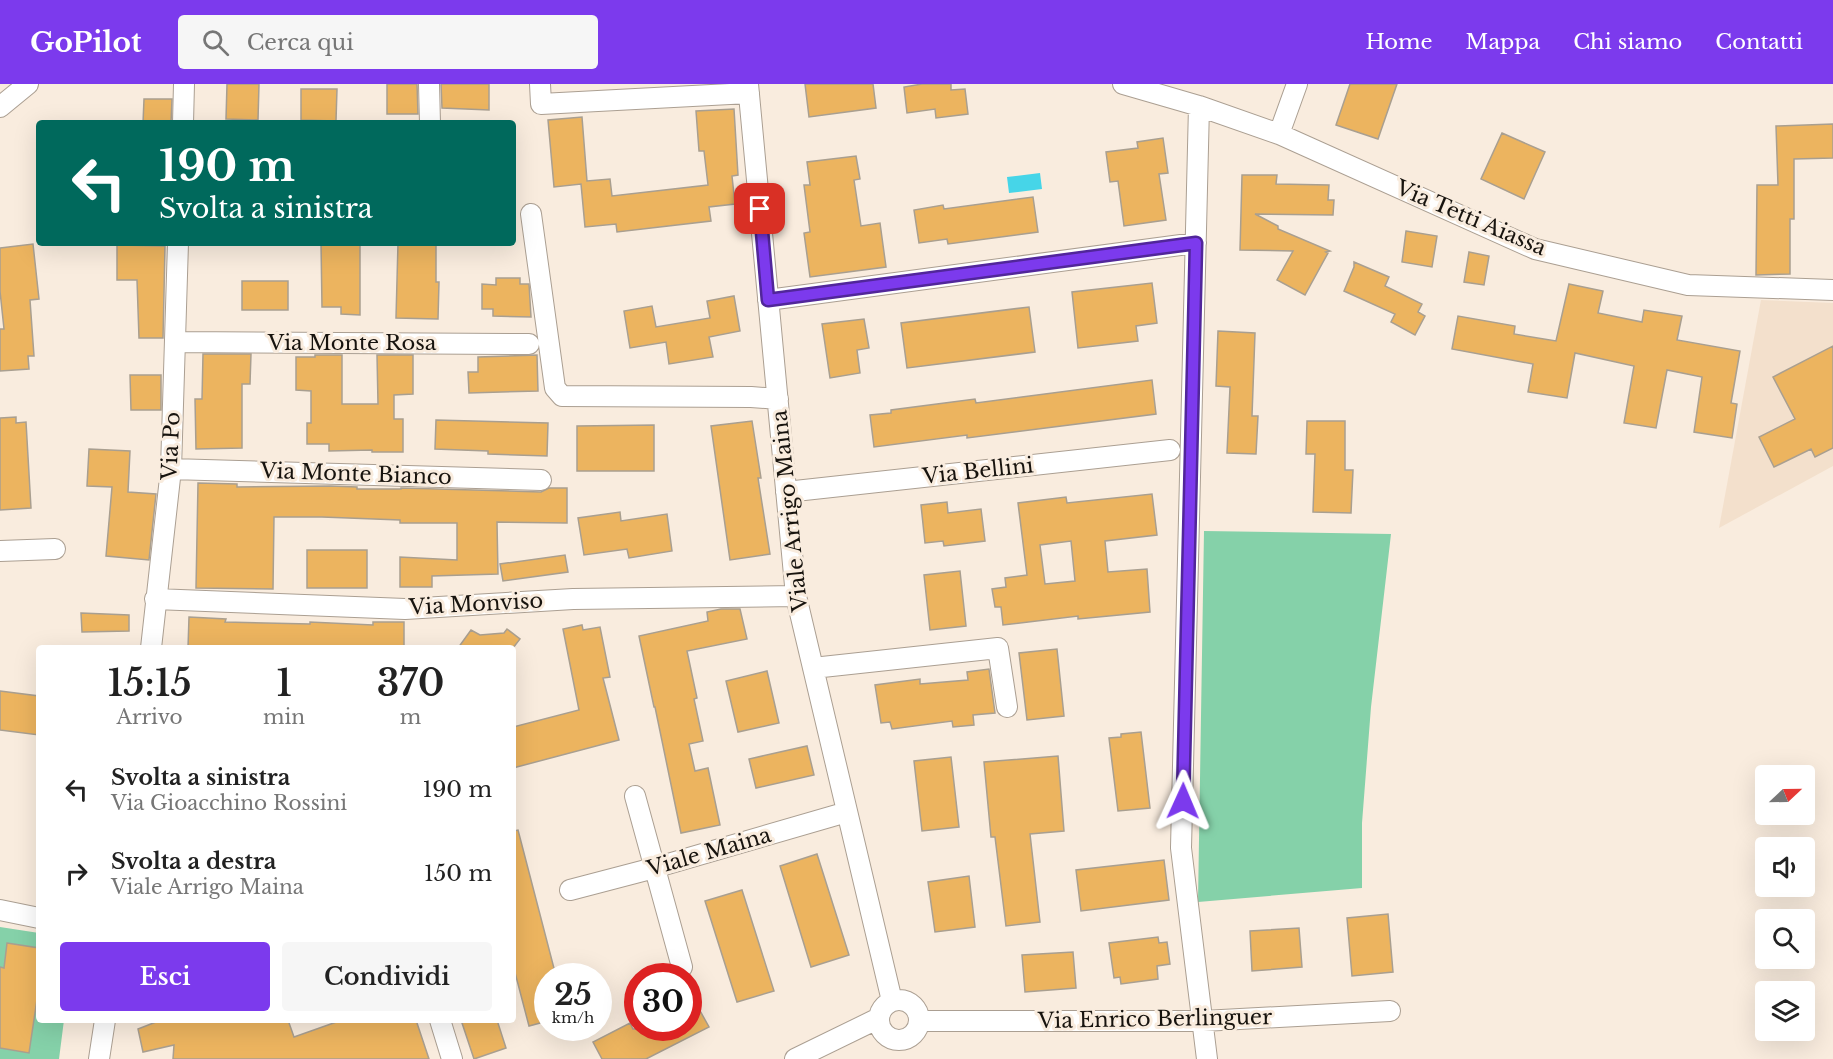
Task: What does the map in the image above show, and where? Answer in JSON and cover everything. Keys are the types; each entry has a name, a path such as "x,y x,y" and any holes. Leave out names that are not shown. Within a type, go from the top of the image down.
{"street":[{"path":"0,107 28,84"},
{"path":"183,120 184,84"},
{"path":"429,84 430,120"},
{"path":"540,84 541,104 749,89"},
{"name":"Via Tetti Aiassa","path":"1123,84 1199,106 1279,134 1534,249 1688,285 1833,290"},
{"path":"1279,134 1297,84"},
{"name":"Viale Arrigo Maina","path":"749,89 796,596 892,1001"},
{"path":"1199,106 1181,848 1207,1059"},
{"path":"531,214 555,388 562,396 778,399"},
{"path":"768,300 1196,243"},
{"name":"Via Po","path":"151,645 171,469 178,246"},
{"name":"Via Monte Rosa","path":"175,342 529,344"},
{"name":"Via Bellini","path":"786,492 1170,450"},
{"name":"Via Monte Bianco","path":"171,469 541,480"},
{"path":"0,551 55,549"},
{"name":"Via Monviso","path":"155,599 405,609 573,599 796,596"},
{"path":"813,668 998,648 1007,707"},
{"path":"635,796 681,963"},
{"name":"Viale Maina","path":"570,890 847,812"},
{"path":"0,910 36,917"},
{"path":"892,1001 905,1001 912,1004 919,1015 920,1021 916,1032 902,1050 882,1031 879,1018 883,1008 892,1001"},
{"name":"Via Enrico Berlinguer","path":"920,1021 1203,1021 1390,1011"},
{"path":"795,1059 879,1018"},
{"path":"99,1059 105,1023"},
{"path":"441,1023 452,1059"}],"shaded area":[{"path":"1761,300 1833,303 1833,466 1719,528"}],"green space":[{"path":"1204,531 1391,534 1371,707 1362,823 1362,888 1198,902"},
{"path":"0,927 36,933 36,1023 64,1023 59,1059 0,1059"}],"water":[{"path":"1040,173 1042,189 1009,193 1007,177"}],"building":[{"path":"227,84 259,84 258,120 226,119"},
{"path":"387,84 417,84 418,114 387,114"},
{"path":"441,84 489,84 489,110 442,108"},
{"path":"805,84 873,84 876,108 809,117"},
{"path":"922,84 951,84 951,90 965,89 968,114 936,118 935,109 907,113 904,87"},
{"path":"1350,84 1397,84 1378,139 1336,125"},
{"path":"301,89 337,89 336,120 301,120"},
{"path":"144,99 172,99 171,120 143,120"},
{"path":"734,109 738,175 732,176 735,204 709,207 711,221 617,232 616,224 585,227 581,184 554,187 548,120 582,117 587,181 610,179 612,196 708,185 704,151 699,151 696,111"},
{"path":"1833,124 1833,158 1794,159 1794,219 1790,219 1790,274 1756,275 1757,185 1778,185 1776,126"},
{"path":"1502,133 1545,152 1524,199 1481,179"},
{"path":"1163,138 1168,173 1159,174 1166,220 1124,226 1118,181 1110,182 1106,152 1138,148 1137,142"},
{"path":"856,156 860,179 854,180 861,226 880,223 886,267 810,277 804,233 810,232 804,185 810,185 807,162"},
{"path":"1242,175 1277,175 1276,184 1329,185 1328,200 1334,200 1333,215 1255,214 1278,226 1278,229 1330,251 1326,252 1328,253 1305,295 1277,280 1293,251 1240,250"},
{"path":"1033,197 1038,232 948,244 947,239 919,243 914,210 943,205 944,209"},
{"path":"1406,231 1437,236 1432,267 1402,262"},
{"path":"33,244 39,299 30,300 34,356 28,356 29,369 0,371 0,329 4,329 0,291 0,248"},
{"path":"117,246 165,246 163,338 139,338 137,280 117,280"},
{"path":"321,246 360,246 360,315 341,314 341,307 322,307"},
{"path":"398,246 436,246 436,282 439,282 438,319 396,318"},
{"path":"1469,252 1489,256 1484,285 1464,282"},
{"path":"1354,262 1389,277 1385,286 1422,304 1418,312 1425,316 1415,335 1391,322 1395,314 1344,291"},
{"path":"496,278 520,278 520,284 529,284 531,317 493,316 493,309 482,309 482,284 496,285"},
{"path":"242,281 288,281 288,310 242,310"},
{"path":"1152,283 1157,323 1136,326 1138,341 1078,348 1072,292"},
{"path":"1569,284 1603,291 1598,313 1642,322 1644,310 1682,316 1677,340 1740,351 1731,403 1737,404 1732,438 1694,432 1702,377 1667,370 1656,428 1624,423 1634,366 1575,353 1567,398 1528,392 1533,364 1452,349 1458,316 1515,326 1514,334 1556,341"},
{"path":"734,296 740,331 709,337 713,357 669,364 666,342 630,348 624,311 652,306 656,327 710,318 707,301"},
{"path":"1029,307 1035,352 907,368 901,323"},
{"path":"864,319 869,348 857,350 860,373 830,378 822,324"},
{"path":"1218,331 1255,333 1252,416 1258,416 1256,454 1227,453 1230,387 1216,386"},
{"path":"1833,346 1833,448 1815,457 1811,449 1774,467 1759,437 1795,419 1773,377"},
{"path":"203,354 251,354 250,384 242,384 242,448 196,449 195,399 202,399"},
{"path":"315,355 342,355 342,404 378,404 377,355 413,355 413,394 394,395 394,419 403,419 403,452 329,451 329,444 307,444 307,423 311,423 311,391 296,390 296,357 315,357"},
{"path":"537,355 538,391 469,393 468,372 478,372 478,357"},
{"path":"130,375 161,375 161,410 131,410"},
{"path":"1152,380 1156,414 967,438 967,435 874,447 870,415 975,399 976,403"},
{"path":"16,417 16,423 26,422 31,508 0,510 0,418"},
{"path":"436,420 548,423 547,456 435,449"},
{"path":"752,421 770,554 730,560 711,426"},
{"path":"1307,421 1345,421 1345,470 1353,470 1351,513 1313,512 1315,454 1306,454"},
{"path":"654,425 654,471 577,471 577,426"},
{"path":"89,449 130,451 128,492 156,494 149,560 106,556 112,487 87,486"},
{"path":"198,483 237,484 237,487 330,486 357,487 357,489 541,492 549,488 567,488 567,523 497,522 498,574 432,576 432,587 400,587 400,557 457,560 457,523 400,523 400,520 274,517 273,589 196,588"},
{"path":"1152,494 1157,535 1105,541 1108,572 1147,569 1150,612 1078,619 1078,616 1003,625 1001,607 995,607 992,589 1006,587 1005,578 1027,575 1018,503 1066,497 1067,503","holes":["1071,541 1075,581 1045,584 1040,545"]},
{"path":"947,502 948,513 981,509 985,541 944,546 943,541 925,543 921,505"},
{"path":"620,512 621,521 667,514 672,551 629,558 627,549 584,555 578,518"},
{"path":"307,550 367,550 367,588 307,588"},
{"path":"565,555 568,572 503,581 500,564"},
{"path":"960,571 966,626 930,630 924,575"},
{"path":"740,609 747,639 687,651 703,741 689,744 695,771 708,768 720,825 681,833 639,636 708,621 707,612"},
{"path":"81,613 129,615 129,631 82,632"},
{"path":"189,617 226,619 225,622 310,624 310,622 373,625 373,622 404,622 404,645 188,645"},
{"path":"582,625 583,630 600,627 610,677 603,678 619,740 516,767 516,726 579,710 563,629"},
{"path":"507,629 520,639 515,645 460,645 471,630 480,635 504,633"},
{"path":"1057,649 1064,716 1027,720 1019,653"},
{"path":"989,669 995,713 973,715 974,725 953,727 952,721 892,729 890,722 881,723 875,685 920,679 920,684 968,680 967,672"},
{"path":"767,671 779,723 738,732 726,681"},
{"path":"0,691 36,696 36,735 0,730"},
{"path":"1141,732 1150,808 1118,811 1109,738"},
{"path":"807,746 814,775 756,788 749,759"},
{"path":"1058,756 1064,831 1030,834 1040,922 1006,926 995,837 991,837 984,762"},
{"path":"951,757 959,827 922,831 914,761"},
{"path":"516,830 518,830 553,963 534,963 534,1025 529,1026 516,976"},
{"path":"817,854 849,955 811,967 780,866"},
{"path":"1164,860 1169,900 1081,911 1076,870"},
{"path":"969,876 975,927 935,932 928,882"},
{"path":"742,890 774,991 737,1002 705,901"},
{"path":"1388,914 1393,972 1352,976 1347,918"},
{"path":"1299,928 1302,967 1252,971 1250,931"},
{"path":"1158,937 1159,943 1167,942 1170,964 1157,966 1158,979 1121,984 1120,977 1114,978 1109,943"},
{"path":"7,943 36,948 36,1006 29,1053 0,1048 0,967 4,968"},
{"path":"1073,952 1076,988 1025,992 1022,955"},
{"path":"702,1014 709,1027 702,1031"},
{"path":"153,1023 289,1023 294,1037 334,1023 417,1023 429,1059 173,1059 174,1045 143,1052 138,1029"},
{"path":"462,1023 498,1023 506,1048 474,1059"},
{"path":"624,1026 624,1041 681,1041 646,1059 602,1059 593,1042 612,1041 612,1032"}],"route":[{"path":"760,209 768,300 1196,243 1183,801"}]}
